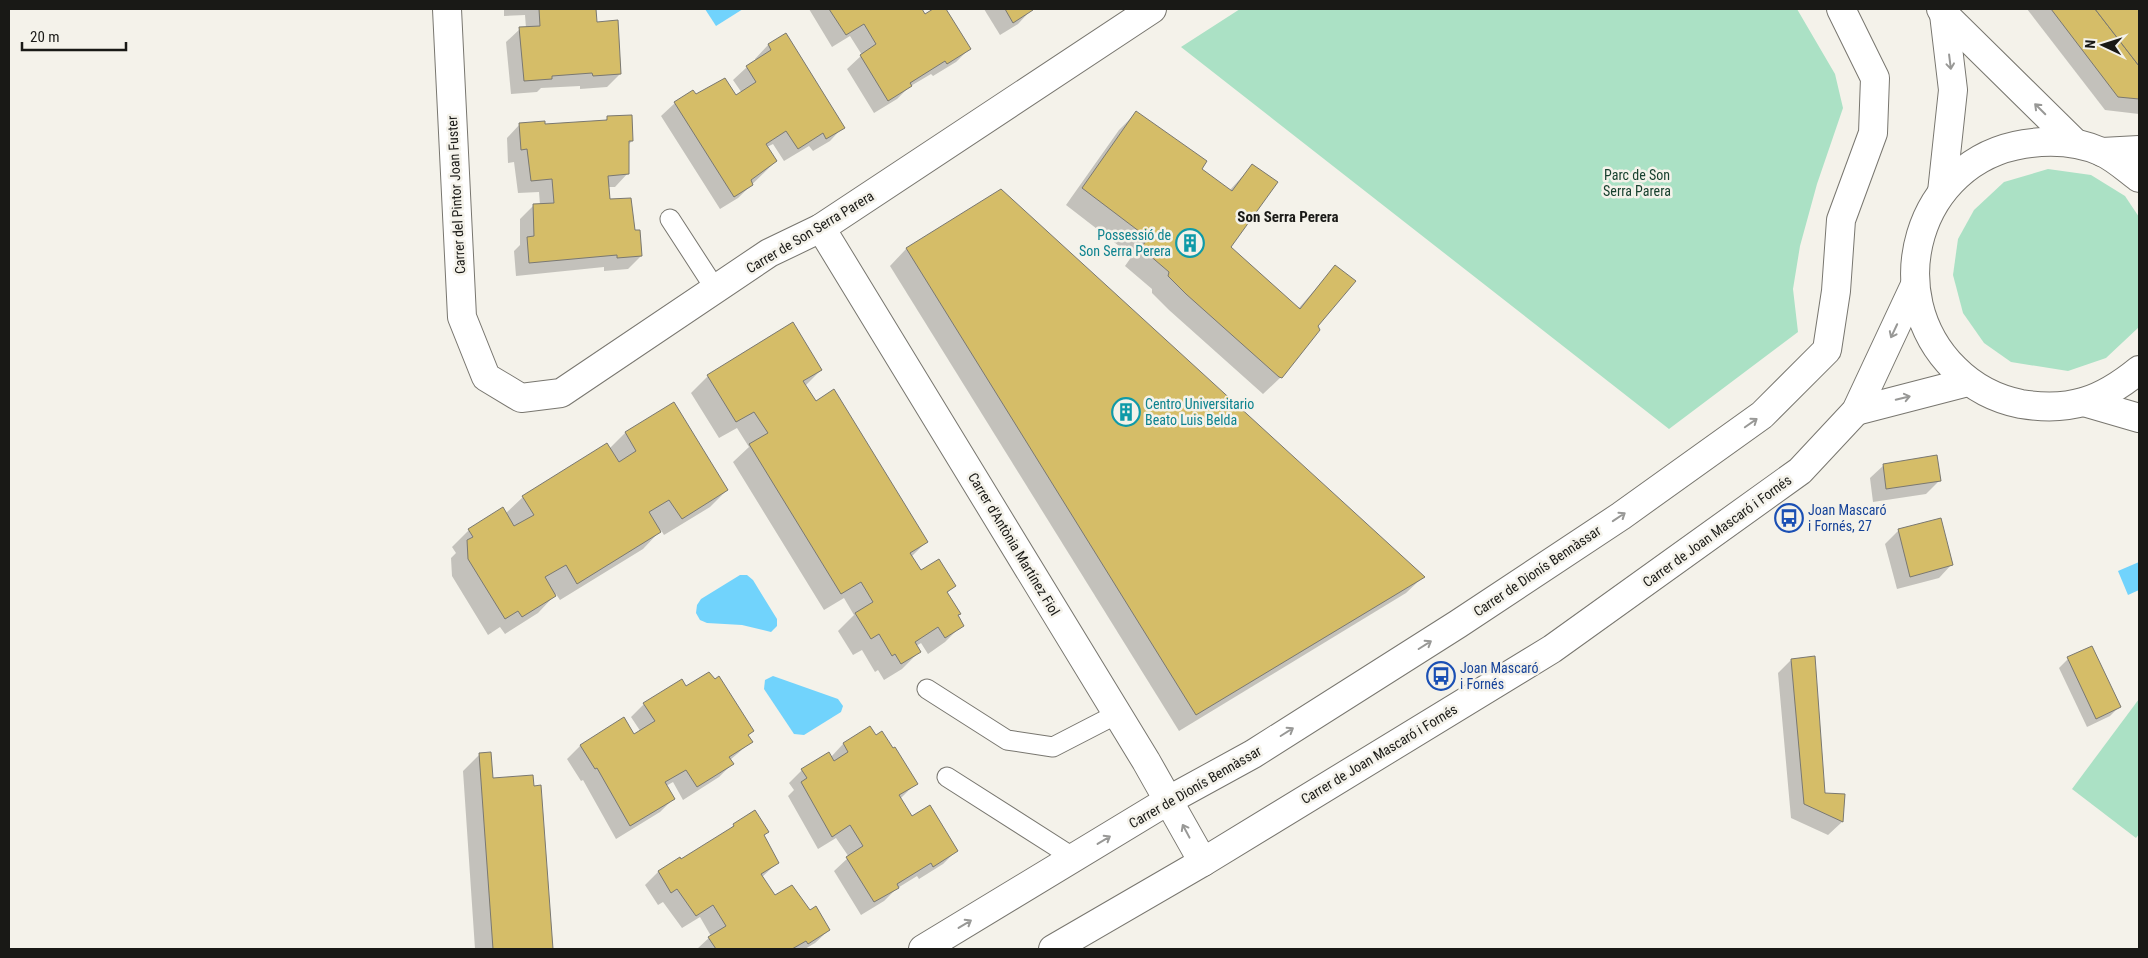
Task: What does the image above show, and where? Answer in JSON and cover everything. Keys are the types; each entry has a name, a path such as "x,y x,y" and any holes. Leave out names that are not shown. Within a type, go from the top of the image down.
{"street":[{"name":"Carrer del Pintor Joan Fuster","path":"447,9 462,317 486,377"},
{"name":"Carrer de Son Serra Parera","path":"486,377 521,398 561,393 769,253 821,228 1152,9"},
{"name":"Carrer de Dionís Bennàssar","path":"924,949 1169,800 1253,754 1458,624 1621,516 1762,415 1827,350 1836,291 1841,220 1872,133 1874,106 1875,78 1841,9"},
{"path":"1943,11 2075,143"},
{"path":"1942,192 1953,90 1943,11"},
{"path":"2139,178 2102,152 2075,143 2046,140 2007,147 1971,164 1942,192 1925,221 1916,254 1914,287 1923,324 1942,356 1968,382 2004,401 2044,408 2084,402 2117,388 2139,370"},
{"path":"2102,152 2139,150"},
{"name":"Carrer d'Antònia Martínez Fiol","path":"821,228 1169,800 1203,862"},
{"path":"1856,411 1914,287"},
{"path":"1856,411 1968,382"},
{"path":"2084,402 2139,418"},
{"name":"Carrer de Joan Mascaró i Fornés","path":"1053,949 1203,862 1552,649 1800,471 1856,411"}],"lane":[{"path":"670,219 716,290"},
{"path":"927,689 1007,740 1052,747 1117,714"},
{"path":"947,777 1074,858"}],"green space":[{"name":"Parc de Son Serra Parera","path":"1240,9 1797,9 1835,74 1843,108 1817,184 1800,246 1793,289 1798,332 1669,429 1181,47"},
{"path":"2048,169 2091,175 2125,196 2139,217 2139,327 2106,358 2068,371 2011,362 1984,343 1963,313 1953,275 1958,239 1974,210 2004,182"},
{"path":"2139,699 2139,834 2136,838 2072,789"}],"water":[{"path":"705,9 743,9 716,26"},
{"path":"2139,562 2139,590 2128,595 2118,571"},
{"path":"740,575 747,575 753,580 777,619 777,626 771,632 742,625 707,623 700,620 696,613 697,605 701,599"},
{"path":"773,676 838,699 843,706 841,712 804,735 794,734 764,689 765,680"}],"building":[{"path":"539,9 596,9 597,22 618,20 621,74 593,76 592,73 552,76 552,79 524,81 519,27 540,26"},
{"path":"829,9 922,9 925,14 933,9 946,9 971,49 947,64 945,61 910,83 912,86 888,101 860,55 876,44 864,24 846,35"},
{"path":"1005,9 1032,9 1033,10 1013,23"},
{"path":"2051,9 2095,9 2139,66 2139,99 2118,97"},
{"path":"2095,9 2139,9 2139,66"},
{"path":"786,33 845,128 826,139 823,133 798,149 786,131 766,144 777,161 751,180 753,185 734,197 674,102 693,90 696,94 725,78 736,95 756,82 746,66 771,50 768,44"},
{"name":"Possessió de Son Serra Perera","path":"1136,111 1207,161 1202,169 1232,191 1252,164 1278,182 1231,247 1300,309 1335,265 1356,281 1318,326 1320,330 1282,378 1186,294 1168,276 1169,272 1141,248 1148,238 1082,188"},
{"path":"632,115 633,141 629,141 629,174 608,176 610,199 631,198 635,230 640,230 642,256 617,258 617,255 529,263 527,237 534,236 533,204 554,203 552,179 531,181 527,149 521,150 519,123 545,121 545,124 607,120 607,116"},
{"name":"Centro Universitario Beato Luis Belda","path":"1001,189 1425,577 1196,715 906,248"},
{"path":"793,322 822,370 803,381 816,401 834,389 928,542 910,553 921,570 939,559 956,586 947,592 961,614 958,615 964,626 945,638 938,627 915,642 921,652 901,664 895,654 892,656 879,634 871,639 855,613 873,602 861,582 841,594 749,444 768,433 754,412 736,422 707,375"},
{"path":"674,402 728,490 682,519 669,500 649,512 661,532 577,584 566,565 545,577 556,596 522,617 518,611 505,619 468,559 467,540 473,537 468,529 503,507 514,526 534,515 522,496 607,443 619,462 636,451 625,432"},
{"path":"1937,455 1941,481 1886,489 1883,464"},
{"path":"1941,518 1953,565 1910,577 1898,529"},
{"path":"2092,646 2121,707 2096,719 2067,657"},
{"path":"1815,656 1825,793 1845,794 1843,822 1804,804 1791,659"},
{"path":"709,672 715,679 719,676 754,731 748,735 753,742 729,757 734,764 697,787 686,770 665,782 675,799 630,826 597,768 595,769 580,745 624,717 634,734 655,721 643,703 682,679 686,686"},
{"path":"870,726 876,735 882,731 893,748 895,747 918,784 899,795 912,816 930,805 958,851 933,867 931,863 897,884 899,888 874,902 846,857 863,846 850,825 832,837 801,782 807,778 801,769 829,752 834,761 848,752 843,743"},
{"path":"491,752 493,778 533,775 534,786 541,785 553,949 493,949 479,753"},
{"path":"755,810 769,832 764,835 779,863 761,874 775,895 792,885 810,910 816,906 830,930 808,944 806,941 792,949 716,949 708,937 726,926 713,905 696,916 677,889 671,893 658,871 734,826 733,824"}],"place":[{"name":"Possessió de Son Serra Perera","path":"1190,243"},
{"name":"Centro Universitario Beato Luis Belda","path":"1126,412"},
{"name":"Joan Mascaró i Fornés, 27","path":"1789,518"},
{"name":"Joan Mascaró i Fornés","path":"1441,676"}],"district":[{"name":"Son Serra Perera","path":"1288,217"}]}
